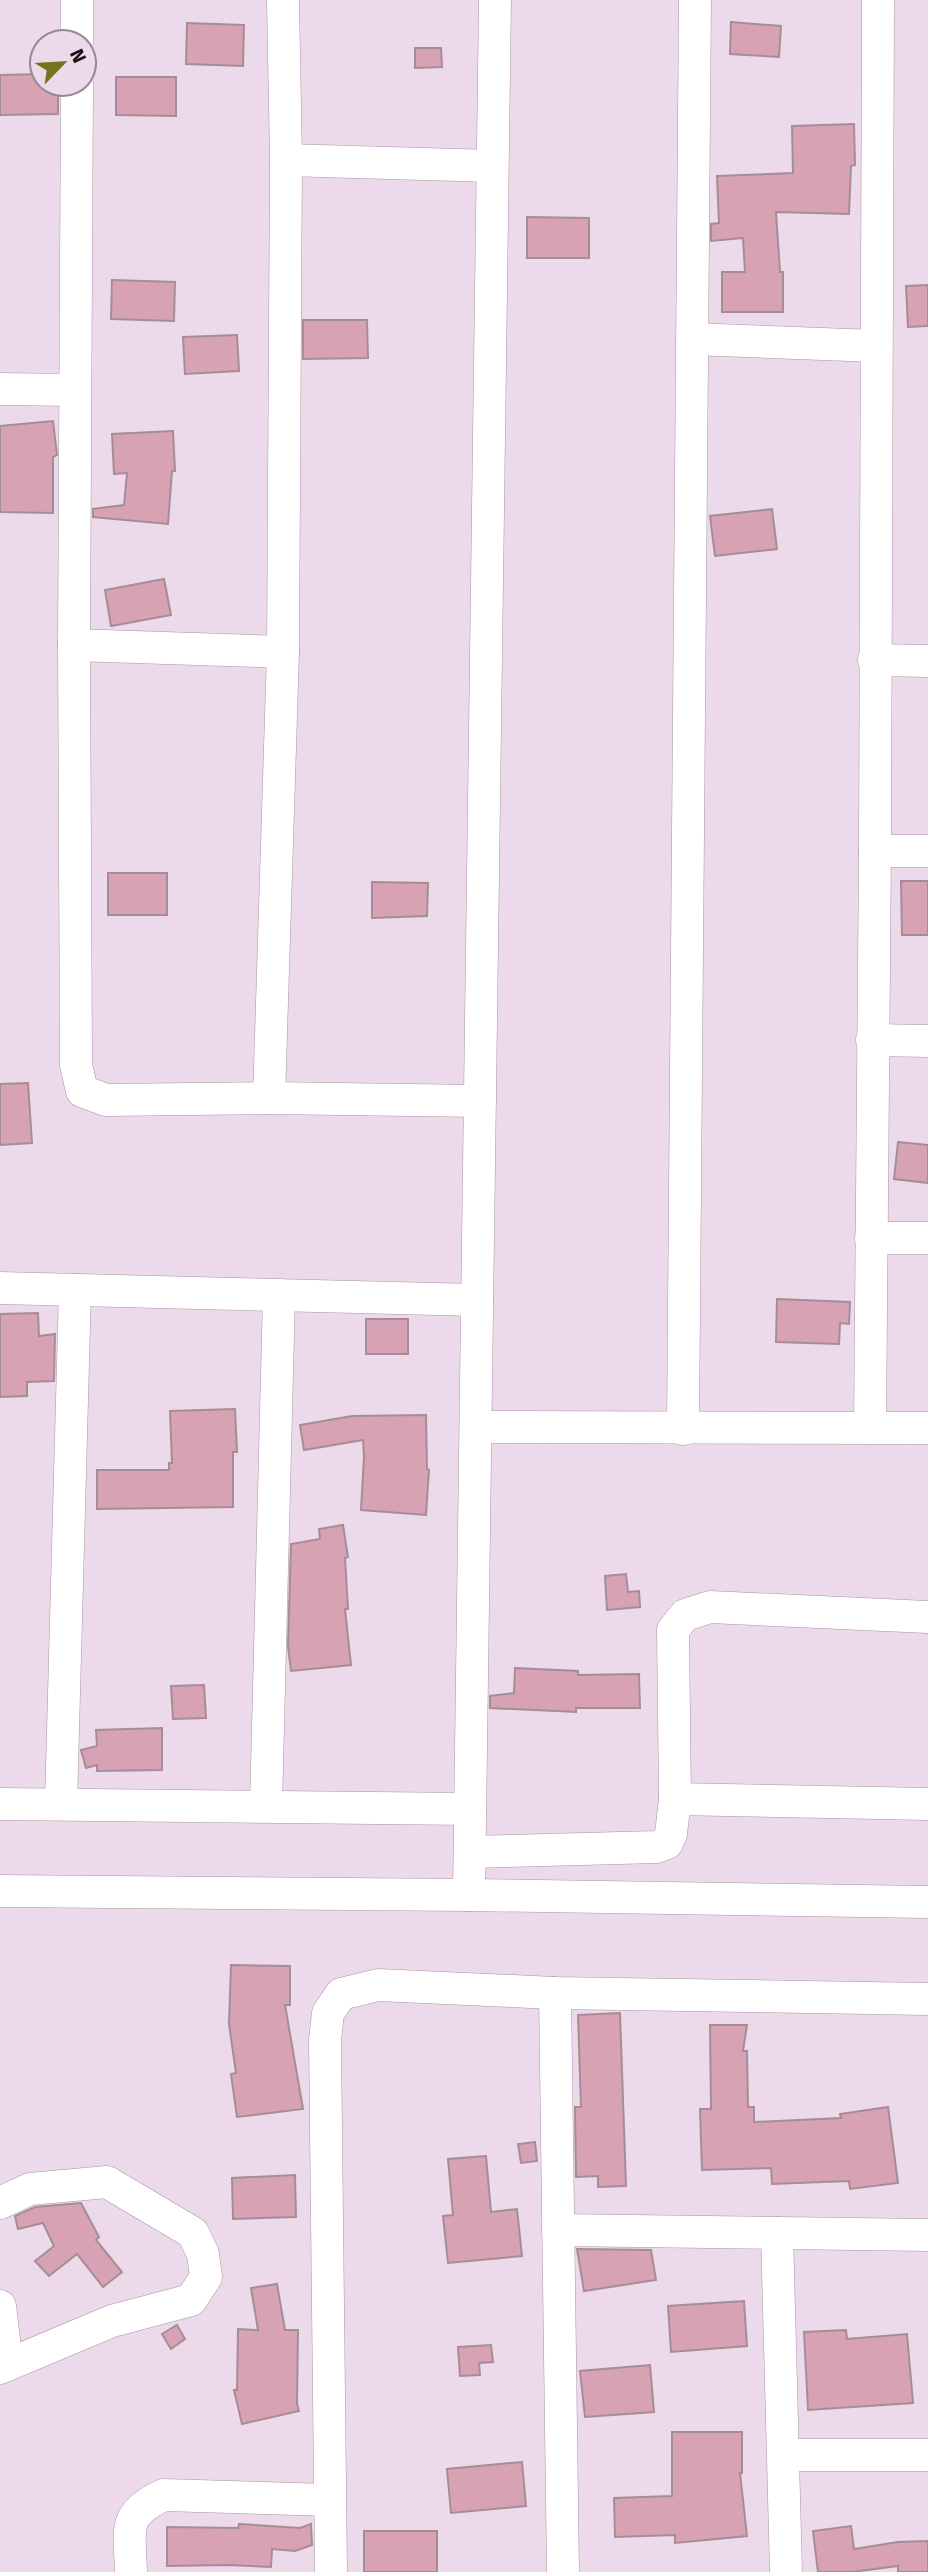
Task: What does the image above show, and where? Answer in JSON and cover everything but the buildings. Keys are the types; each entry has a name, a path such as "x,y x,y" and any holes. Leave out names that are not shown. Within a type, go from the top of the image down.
{"street":[{"path":"77,0 77,28"},
{"path":"269,1098 283,652 286,160 284,0"},
{"path":"469,1895 495,0"},
{"path":"684,1429 695,0"},
{"path":"870,1428 878,0"},
{"path":"77,98 74,645 76,1065 82,1091 106,1100 269,1098 480,1101"},
{"path":"286,160 492,166"},
{"path":"692,339 876,346"},
{"path":"0,389 75,390"},
{"path":"74,645 283,652"},
{"path":"874,660 928,662"},
{"path":"875,851 928,851"},
{"path":"872,1040 928,1041"},
{"path":"871,1238 928,1238"},
{"path":"0,1288 477,1300"},
{"path":"61,1804 75,1290"},
{"path":"266,1806 279,1295"},
{"path":"476,1427 928,1428"},
{"path":"470,1852 657,1847 667,1843 671,1834 675,1798 673,1630 685,1615 710,1607 928,1617"},
{"path":"675,1798 928,1804"},
{"path":"0,1804 470,1809"},
{"path":"0,1891 928,1902"},
{"path":"331,2572 325,2040 328,2013 341,1994 378,1984 555,1993 928,1999"},
{"path":"555,1993 562,2572"},
{"path":"0,2203 30,2189 107,2182 193,2233 203,2254 206,2277 191,2300 112,2321 3,2367 0,2306"},
{"path":"558,2230 928,2235"},
{"path":"777,2233 786,2572"},
{"path":"784,2455 928,2455"},
{"path":"131,2572 130,2523 144,2504 164,2495 329,2500"}]}
